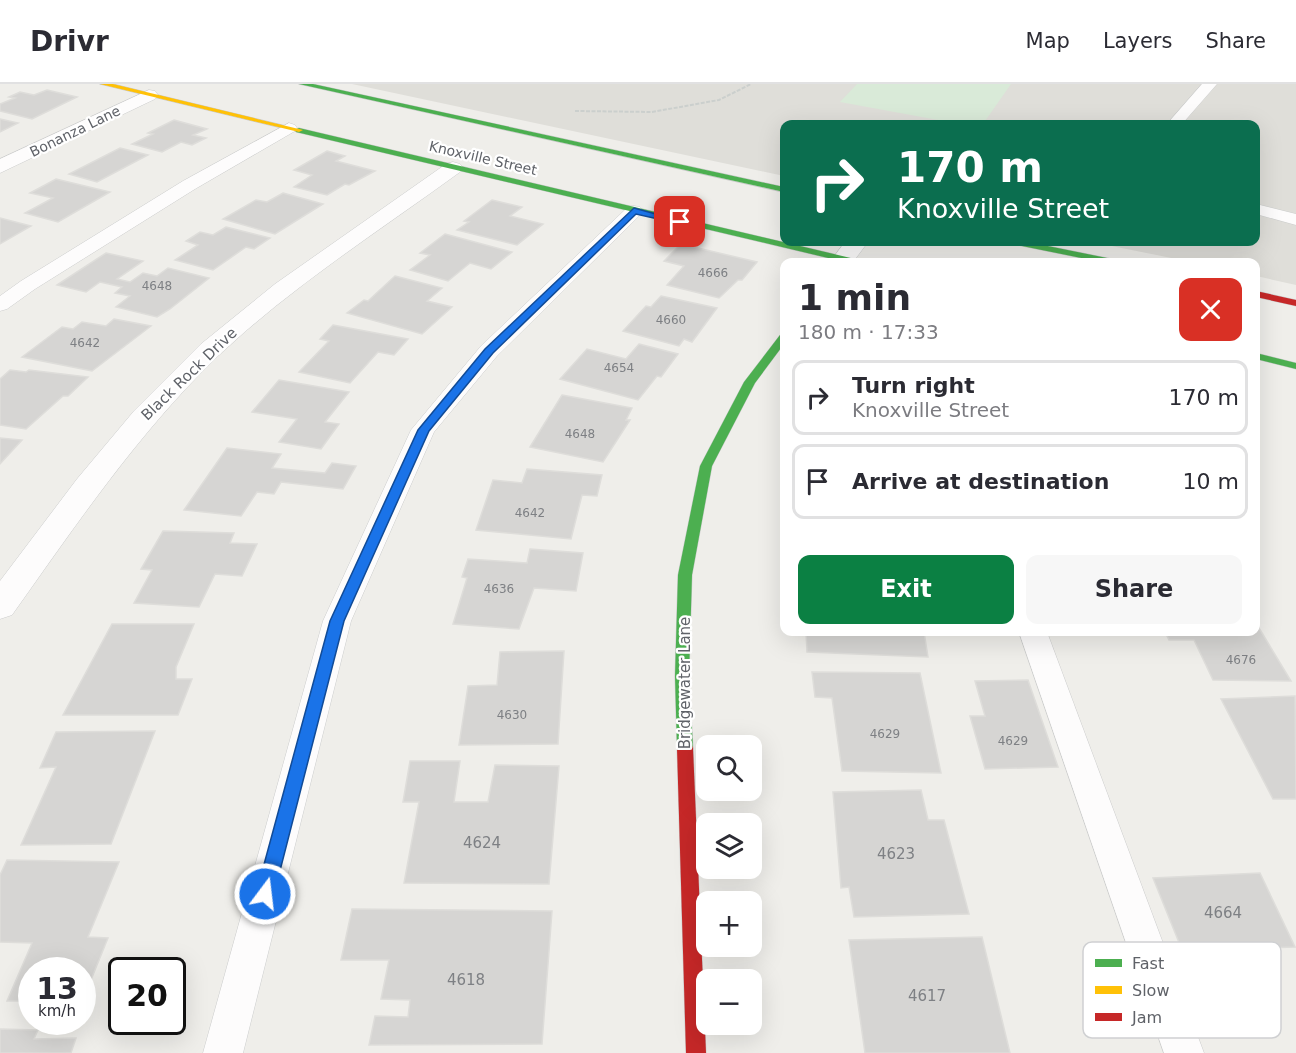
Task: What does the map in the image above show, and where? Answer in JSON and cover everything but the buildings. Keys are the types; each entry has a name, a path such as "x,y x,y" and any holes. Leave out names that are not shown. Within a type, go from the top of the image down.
{"street":[{"name":"Knoxville Street","path":"104,84 634,211 780,242"},
{"path":"303,84 780,189"},
{"name":"Bonanza Lane","path":"0,167 149,95"},
{"name":"Black Rock Drive","path":"0,606 88,486 144,417 210,350 284,289 453,168"},
{"name":"Knoxville Street","path":"798,246 849,257"},
{"path":"1036,246 1093,258"},
{"path":"1260,295 1296,303"},
{"name":"Bridgewater Lane","path":"696,1053 682,676 686,575 706,466 750,382 780,342"},
{"path":"1260,357 1296,366"}],"lane":[{"path":"1178,120 1210,84"},
{"path":"0,305 28,285 189,185 289,128"},
{"path":"1260,210 1296,220"},
{"path":"223,1053 337,621 423,430 489,351 634,211"},
{"path":"1034,636 1059,711 1143,942"},
{"path":"1179,1038 1184,1053"}],"path":[{"path":"575,111 652,112 719,100 751,84"}],"shaded area":[{"path":"352,84 1296,84 1296,285 1260,277 1260,258 1171,258 1112,246 1260,246 1260,120 780,120 780,175"}],"green space":[{"path":"857,84 1011,84 986,120 938,120 840,102"}],"traffic: fast":[{"path":"303,84 780,189"},
{"path":"299,130 780,244"},
{"path":"788,246 838,258"},
{"path":"1036,246 1093,258"},
{"path":"685,748 682,676 685,575 706,466 750,382 780,342"},
{"path":"1260,357 1296,366"}],"traffic: slow":[{"path":"104,84 299,130"}],"traffic: jam":[{"path":"1260,295 1296,303"},
{"path":"685,748 696,1053"}],"route":[{"path":"265,894 337,621 423,430 489,351 634,211 680,222"}]}
